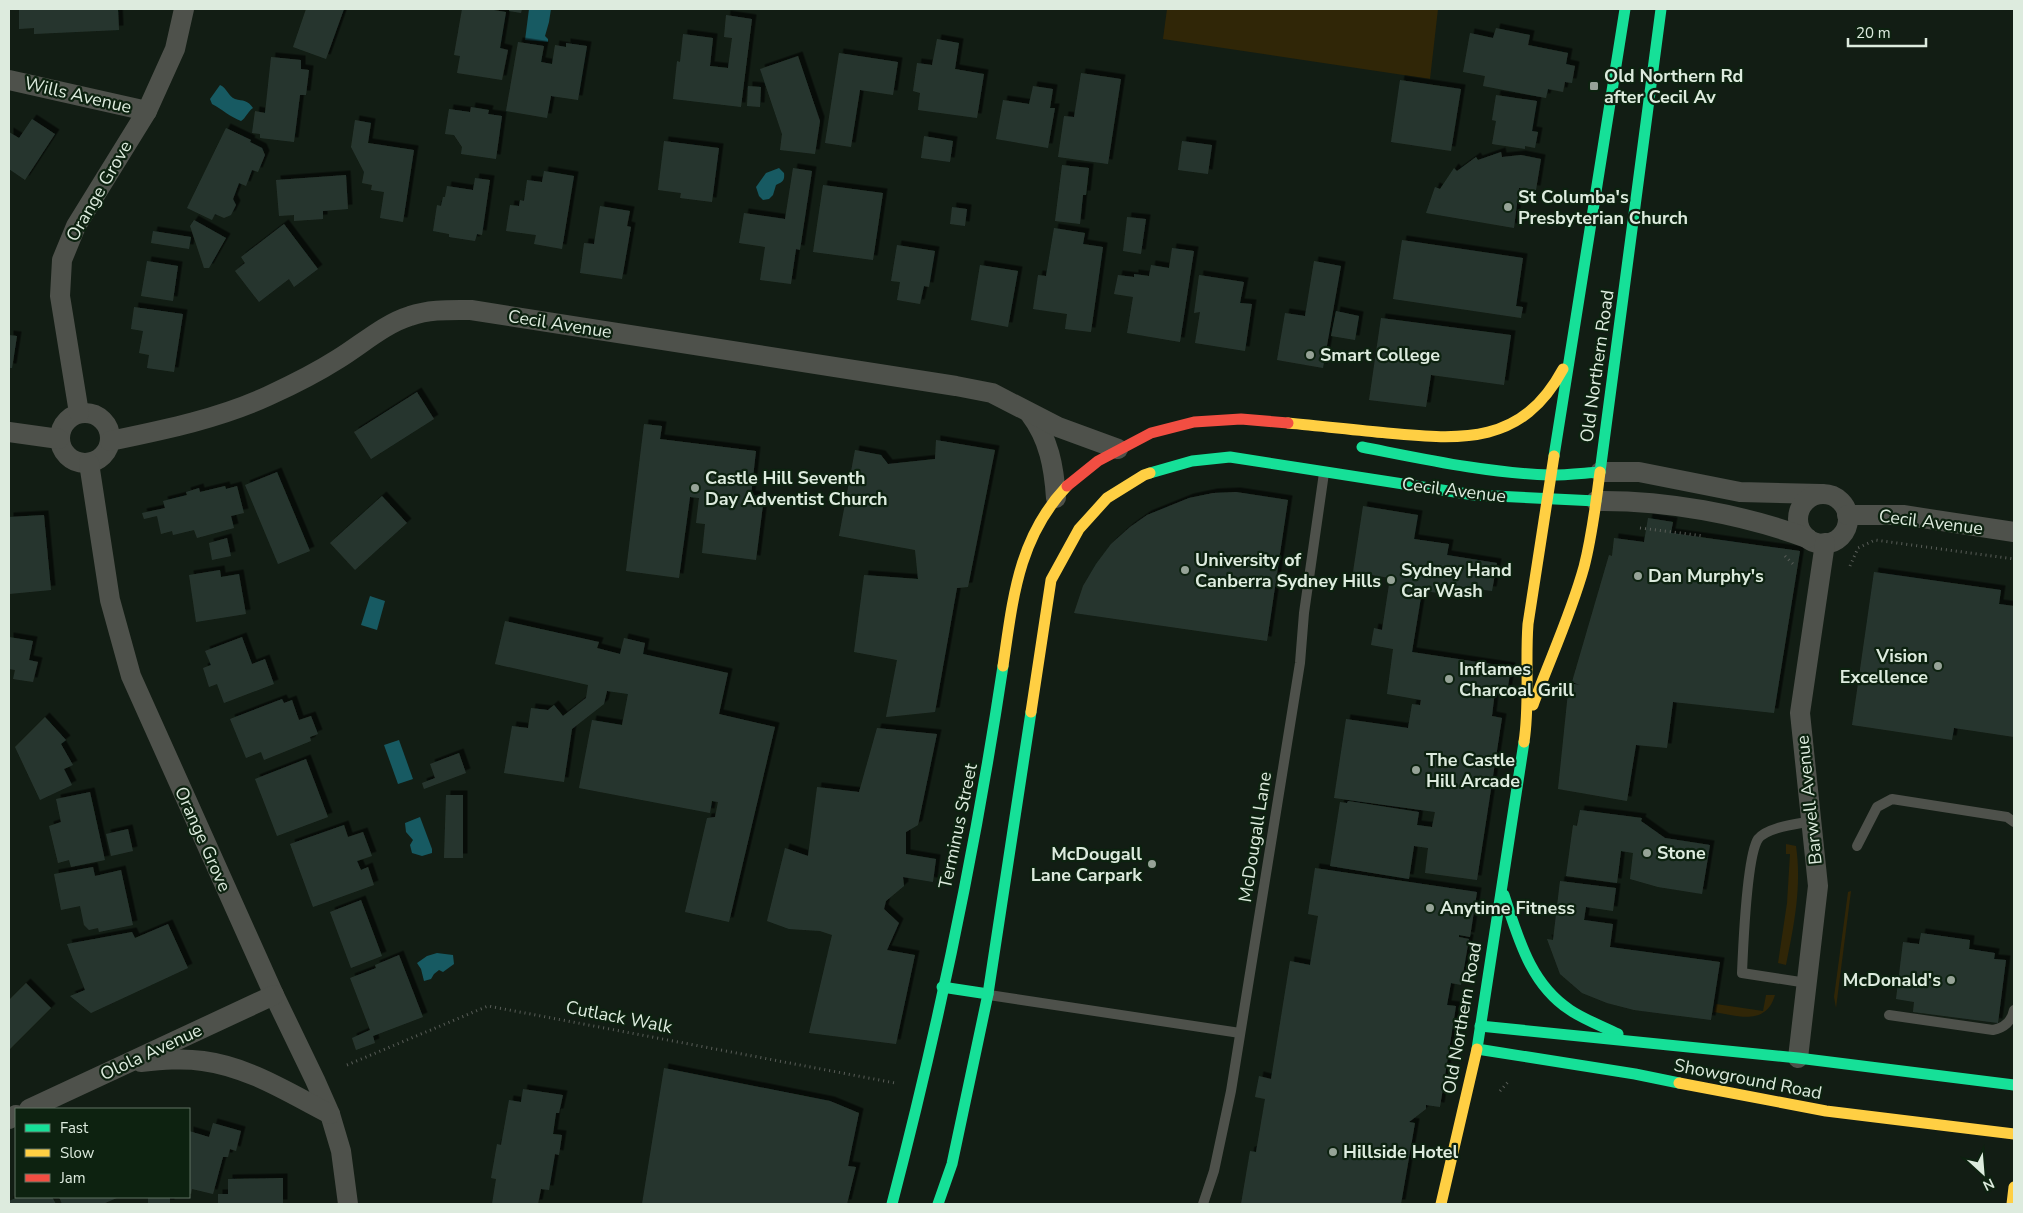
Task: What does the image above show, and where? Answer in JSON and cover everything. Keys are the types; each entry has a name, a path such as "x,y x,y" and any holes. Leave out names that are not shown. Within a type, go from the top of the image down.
{"main road":[{"name":"Old Northern Road","path":"1441,1204 1477,1049 1502,890 1528,718 1526,648 1528,624 1546,500 1625,9"},
{"name":"Old Northern Road","path":"1528,718 1581,574 1596,501 1661,9"},
{"path":"1118,449 1151,433 1194,422 1240,419 1434,437 1458,438 1490,433 1518,421 1545,399 1559,379 1571,347"},
{"path":"1295,425 1330,439"},
{"name":"Cecil Avenue","path":"1352,446 1504,471 1551,475 1600,472"},
{"name":"Terminus Street","path":"892,1204 918,1105 988,768 1012,608 1023,558 1042,517 1056,498 1084,470 1118,449"},
{"name":"Cecil Avenue","path":"988,994 1051,580 1079,529 1107,498 1144,475 1192,461 1230,457 1474,495 1596,501"},
{"path":"1502,890 1527,960 1544,988 1564,1006 1579,1016 1638,1042"},
{"path":"938,1204 952,1164 988,994 942,987"},
{"name":"Showground Road","path":"1480,1026 1798,1058 2014,1085"},
{"name":"Showground Road","path":"1477,1049 1616,1071 1826,1111 2014,1134"},
{"path":"2012,1204 2014,1187"}],"street":[{"name":"Orange Grove","path":"79,413 60,296 62,260 76,226 147,110 175,49 184,9"},
{"name":"Wills Avenue","path":"9,80 147,110"},
{"name":"Cecil Avenue","path":"110,441 163,430 214,416 265,398 311,375 384,329 409,316 438,309 471,310 992,393 1030,414 1079,436 1118,449"},
{"path":"79,413 87,413 102,419 110,433 110,441 103,456 89,463 80,463 72,460 65,454 59,439 60,430 64,422 71,416 79,413"},
{"name":"Cecil Avenue","path":"1030,414 1041,430 1052,458 1056,498"},
{"path":"9,432 59,439"},
{"name":"Orange Grove","path":"89,463 110,600 131,676 274,995 330,1114 341,1151 348,1204"},
{"name":"Cecil Avenue","path":"1600,472 1639,472 1740,492 1821,494"},
{"path":"1821,494 1828,494 1841,502 1847,514 1847,523 1840,537 1816,541 1801,532 1798,524 1798,515 1806,500 1821,494"},
{"name":"Cecil Avenue","path":"1596,501 1633,501 1718,514 1764,523 1816,541"},
{"name":"Cecil Avenue","path":"1847,514 1903,515 2014,532"},
{"name":"Barwell Avenue","path":"1798,1058 1818,886 1800,712 1816,541"},
{"name":"Olola Avenue","path":"31,1108 274,995"},
{"path":"129,1062 203,1061 241,1070 266,1080 330,1114"}],"lane":[{"name":"McDougall Lane","path":"1203,1204 1214,1171 1232,1091 1300,663 1304,613 1324,472"},
{"path":"1857,846 1877,807 1892,799 2007,817 2014,822"},
{"path":"1807,983 1742,973 1753,854 1759,838 1775,829 1812,821"},
{"path":"988,994 1240,1033"},
{"path":"1889,1015 1993,1030 2009,1022 2014,1010"}],"path":[{"path":"1640,528 1707,536"},
{"path":"1850,566 1858,548 1874,540 2014,559"},
{"path":"1782,552 1795,566"},
{"name":"Cutlack Walk","path":"347,1065 488,1006 896,1083"}],"shaded area":[{"path":"1167,9 1438,9 1430,79 1163,39"},
{"path":"1786,844 1796,846 1798,891 1786,965 1778,963 1787,903 1790,854 1786,854"},
{"path":"1851,891 1836,1008 1834,997 1848,892"},
{"path":"1766,995 1775,995 1771,1005 1758,1015 1741,1017 1714,1012 1716,1004 1763,1011"}],"water":[{"path":"529,9 551,9 545,36 548,42 525,40"},
{"path":"220,85 233,98 247,102 253,108 241,121 212,104 210,99"},
{"path":"779,168 784,173 783,180 776,185 773,195 769,199 763,200 759,196 756,187 766,173"},
{"path":"370,596 385,601 377,630 361,625"},
{"path":"399,740 413,779 398,784 384,745"},
{"path":"420,817 432,849 432,853 422,856 412,853 410,845 413,840 406,832 405,823"},
{"path":"437,953 453,955 454,964 443,972 439,970 431,979 424,981 421,969 417,963 427,956"}],"building":[{"path":"19,9 118,9 119,30 34,34 34,28 19,29"},
{"path":"306,9 344,9 326,59 293,47"},
{"path":"462,9 487,9 506,12 500,48 508,50 502,80 457,73 460,56 454,55"},
{"path":"509,9 522,9 521,13 509,11"},
{"path":"726,15 752,19 741,107 673,99 677,61 680,62 683,34 713,38 710,66 728,68 732,38 724,37"},
{"path":"1496,28 1530,35 1528,45 1568,53 1566,64 1575,66 1572,83 1565,82 1563,92 1548,89 1546,98 1483,86 1485,76 1463,72 1470,33 1493,38"},
{"path":"937,39 959,43 955,69 984,74 977,118 918,110 920,93 913,91 917,63 932,65"},
{"path":"518,42 544,46 541,62 552,64 555,45 566,47 566,43 587,46 578,100 551,96 547,118 506,111"},
{"path":"839,53 898,62 893,95 860,90 851,147 825,143"},
{"path":"798,56 820,121 815,154 780,150 782,134 760,69"},
{"path":"271,57 301,60 301,69 309,70 306,95 300,95 294,142 260,138 260,134 252,133 255,111 265,113"},
{"path":"1081,73 1121,79 1108,164 1058,157 1064,116 1074,117"},
{"path":"1400,80 1461,89 1451,151 1391,142"},
{"path":"748,86 761,87 760,107 747,106"},
{"path":"1033,86 1053,89 1050,108 1055,108 1048,148 996,139 1003,100 1029,104"},
{"path":"1496,95 1537,101 1532,131 1538,132 1535,148 1525,146 1525,149 1492,144 1496,121 1492,120"},
{"path":"471,107 489,110 488,114 502,116 496,159 461,154 462,147 454,135 445,134 449,109 470,112"},
{"path":"32,119 55,134 25,180 9,169 9,132 19,138"},
{"path":"355,120 371,123 368,143 414,150 403,222 380,218 384,192 371,190 372,185 362,183 364,172 351,147"},
{"path":"226,128 251,140 250,142 262,148 265,155 258,172 252,170 246,186 239,183 233,199 236,205 231,215 224,218 215,214 212,220 187,208"},
{"path":"924,136 953,141 950,162 921,158"},
{"path":"664,141 719,148 712,202 680,198 681,193 658,190"},
{"path":"1182,141 1212,145 1208,174 1178,170"},
{"path":"1501,152 1502,157 1521,155 1541,159 1536,190 1519,188 1514,228 1426,213 1435,187 1440,189 1454,168 1457,171 1476,157 1478,160"},
{"path":"1062,165 1089,168 1086,195 1083,195 1080,224 1055,221"},
{"path":"793,168 812,171 800,250 796,249 791,284 760,280 765,247 739,243 744,213 785,219"},
{"path":"544,171 574,176 562,249 534,244 536,235 506,231 510,205 519,206 520,200 524,201 527,180 542,182"},
{"path":"346,175 348,209 323,211 323,219 294,221 294,215 279,216 276,180"},
{"path":"475,178 490,180 482,235 477,234 475,241 449,237 449,234 433,231 437,205 441,206 447,186 473,190"},
{"path":"823,185 883,193 873,260 813,252"},
{"path":"600,206 630,211 627,226 631,227 622,279 580,273 584,243 594,244"},
{"path":"952,207 967,209 965,226 950,224"},
{"path":"1127,217 1146,219 1141,254 1123,251"},
{"path":"194,220 226,238 209,268 204,268 190,226"},
{"path":"284,224 318,269 294,287 289,279 259,302 235,271 245,263 241,257"},
{"path":"1054,228 1085,233 1083,244 1103,247 1091,332 1065,329 1067,314 1033,309 1038,275 1046,276"},
{"path":"153,231 191,237 189,249 151,243"},
{"path":"1402,240 1523,258 1516,306 1523,307 1521,318 1393,299"},
{"path":"897,245 935,251 929,287 924,286 920,304 897,300 900,282 891,281"},
{"path":"1172,248 1194,251 1180,342 1127,333 1133,297 1114,294 1118,275 1134,277 1134,274 1149,276 1151,265 1169,268"},
{"path":"147,261 178,266 173,301 141,296"},
{"path":"1314,261 1341,266 1323,368 1277,360 1285,313 1305,316"},
{"path":"980,265 1018,271 1008,327 971,320"},
{"path":"1199,275 1244,282 1240,303 1252,304 1245,351 1195,343 1200,312 1194,313"},
{"path":"134,307 183,314 174,372 147,368 149,355 139,353 143,331 131,329"},
{"path":"1336,311 1359,316 1355,340 1331,336"},
{"path":"1381,318 1511,335 1504,385 1431,375 1426,407 1369,400"},
{"path":"9,335 17,336 12,368 9,368"},
{"path":"417,392 434,419 371,459 354,432"},
{"path":"644,424 662,426 660,439 756,451 751,495 764,497 756,560 702,553 705,524 696,523 699,498 690,497 679,578 626,571"},
{"path":"936,440 995,450 968,587 957,588 935,712 886,717 897,660 854,652 864,575 918,579 915,550 839,536 855,450 881,455 888,464 935,459"},
{"path":"277,472 310,551 278,564 245,485"},
{"path":"225,486 226,489 237,486 244,513 231,516 234,528 197,538 194,530 173,535 172,531 161,534 157,516 144,519 142,513 165,508 163,501 187,495 186,492 199,488 200,492"},
{"name":"University of Canberra Sydney Hills","path":"1236,492 1288,500 1267,641 1074,613 1083,586 1096,564 1111,544 1130,527 1147,515 1189,498 1213,493"},
{"path":"382,496 407,523 355,570 330,543"},
{"path":"1363,506 1418,515 1414,539 1449,544 1447,555 1497,563 1492,591 1441,584 1440,593 1422,591 1412,652 1511,667 1507,693 1495,691 1492,716 1502,718 1477,880 1425,873 1428,848 1414,846 1409,879 1330,866 1340,802 1347,803 1348,801 1419,812 1417,825 1432,827 1435,812 1334,798 1346,719 1408,728 1412,704 1420,705 1421,700 1387,694 1393,649 1371,645 1374,628 1382,630 1390,578 1353,572"},
{"path":"44,515 51,590 9,594 9,517"},
{"path":"1648,518 1673,522 1671,533 1800,551 1774,713 1673,702 1667,748 1636,745 1627,801 1558,789 1569,683 1580,685 1572,682 1609,555 1612,556 1614,538 1644,542"},
{"path":"227,538 231,556 212,560 209,543"},
{"path":"220,570 221,577 239,574 246,614 196,622 189,575"},
{"name":"Vision Excellence","path":"1874,572 2001,590 1999,604 2014,606 2014,737 1954,728 1952,740 1852,725"},
{"path":"505,621 599,642 597,648 620,654 624,638 645,643 643,654 728,673 719,714 775,727 729,922 685,912 707,818 715,817 718,802 712,801 710,813 579,788 592,720 622,725 628,694 607,691 604,704 572,729 564,782 504,773 512,726 528,728 531,708 548,710 554,705 563,716 586,698 588,685 495,664"},
{"path":"9,637 33,641 29,660 38,662 33,682 13,679 15,670 9,669"},
{"path":"242,637 252,664 265,659 274,684 224,703 217,684 209,687 203,668 211,665 205,651"},
{"path":"282,699 284,703 292,700 299,720 311,716 318,734 310,737 311,741 264,760 261,752 246,758 230,719"},
{"path":"45,717 66,740 61,744 73,765 64,769 72,785 40,800 15,747"},
{"path":"877,728 937,734 918,825 906,832 906,854 936,859 933,882 903,877 904,886 886,901 884,909 899,923 887,950 915,955 896,1044 809,1033 832,935 820,931 789,929 767,921 785,848 808,856 817,787 859,792"},
{"path":"459,753 466,773 424,789 422,783 435,778 430,764"},
{"path":"306,759 328,817 277,836 255,779"},
{"path":"90,792 105,860 71,867 69,860 58,863 49,826 61,822 56,799"},
{"path":"446,795 463,795 463,858 444,858"},
{"path":"1580,810 1642,818 1641,821 1665,838 1710,845 1702,894 1658,887 1630,879 1633,853 1621,851 1617,883 1566,876 1573,825 1577,826"},
{"path":"344,825 348,837 363,832 372,856 357,861 361,870 368,867 374,885 313,907 290,844"},
{"path":"128,829 133,851 111,856 106,834"},
{"path":"93,867 95,876 121,870 133,925 99,932 98,928 89,930 84,925 80,906 61,910 54,874"},
{"path":"1315,868 1477,892 1470,937 1459,935 1459,937 1469,939 1461,985 1451,983 1447,1005 1456,1006 1440,1107 1426,1105 1426,1109 1409,1122 1415,1123 1401,1204 1241,1204 1250,1151 1256,1152 1265,1099 1255,1097 1259,1076 1271,1079 1290,961 1310,965 1318,916 1308,914"},
{"path":"1560,881 1616,888 1613,911 1586,907 1584,920 1613,924 1610,947 1720,962 1711,1020 1634,1010 1607,1003 1582,993 1560,974 1547,939 1553,940"},
{"path":"361,900 382,956 351,968 330,912"},
{"path":"168,924 188,968 91,1013 70,996 85,990 67,944 132,932 135,938"},
{"name":"McDonald's","path":"1921,933 1970,940 1969,949 1995,953 1994,959 2006,960 1998,1023 1913,1012 1914,1002 1896,999 1903,942 1919,944"},
{"path":"399,955 423,1017 373,1036 375,1043 356,1050 352,1038 370,1030 350,978 376,968 375,965"},
{"path":"26,983 51,1008 9,1050 9,1000"},
{"path":"664,1068 830,1101 859,1113 848,1166 856,1167 847,1204 642,1204"},
{"path":"523,1089 563,1095 559,1113 556,1113 553,1134 562,1135 559,1155 555,1154 549,1190 541,1189 538,1204 492,1204 496,1179 491,1178 497,1144 501,1145 509,1100 521,1102"},
{"path":"213,1123 241,1131 236,1151 230,1149 228,1157 223,1157 213,1194 192,1189 191,1194 190,1131 209,1137"},
{"path":"283,1178 283,1204 218,1204 218,1194 228,1194 228,1179"},
{"path":"16,1198 53,1198 56,1204 9,1204 9,1201"},
{"path":"59,1198 117,1198 103,1204 62,1204"},
{"path":"148,1198 170,1198 170,1204 148,1204"}],"traffic: fast":[{"path":"1554,456 1625,9"},
{"path":"1600,472 1661,9"},
{"path":"1362,447 1456,465 1526,474 1550,475 1600,472"},
{"path":"1150,473 1192,461 1230,457 1474,495 1596,501"},
{"path":"892,1204 925,1071 955,936 981,801 1003,666"},
{"path":"938,1204 952,1164 988,994 1031,712"},
{"path":"1524,742 1477,1049 1635,1074 1679,1083"},
{"path":"1504,895 1527,959 1545,987 1570,1010 1618,1034"},
{"path":"942,987 988,994"},
{"path":"1480,1026 1798,1058 2014,1085"}],"traffic: slow":[{"path":"1288,423 1441,437 1465,436 1488,432 1509,424 1529,412 1547,394 1563,369"},
{"path":"1524,742 1527,713 1528,624 1554,456"},
{"path":"1533,705 1579,585 1592,532 1600,472"},
{"path":"1031,712 1051,580 1079,529 1107,498 1150,473"},
{"path":"1003,666 1010,616 1020,570 1038,526 1067,486"},
{"path":"1441,1204 1477,1049"},
{"path":"1679,1083 1826,1111 2014,1134"},
{"path":"2012,1204 2014,1187"}],"traffic: jam":[{"path":"1067,486 1098,461 1151,433 1194,422 1241,419 1288,423"}],"place":[{"name":"Old Northern Rd after Cecil Av","path":"1594,86"},
{"name":"St Columba's Presbyterian Church","path":"1508,207"},
{"name":"Smart College","path":"1310,355"},
{"name":"Castle Hill Seventh Day Adventist Church","path":"695,488"},
{"name":"University of Canberra Sydney Hills","path":"1185,570"},
{"name":"Dan Murphy's","path":"1638,576"},
{"name":"Sydney Hand Car Wash","path":"1391,580"},
{"name":"Vision Excellence","path":"1938,666"},
{"name":"Inflames Charcoal Grill","path":"1449,679"},
{"name":"The Castle Hill Arcade","path":"1416,770"},
{"name":"Stone","path":"1647,853"},
{"name":"McDougall Lane Carpark","path":"1152,864"},
{"name":"Anytime Fitness","path":"1430,908"},
{"name":"McDonald's","path":"1951,980"},
{"name":"Hillside Hotel","path":"1333,1152"}]}
